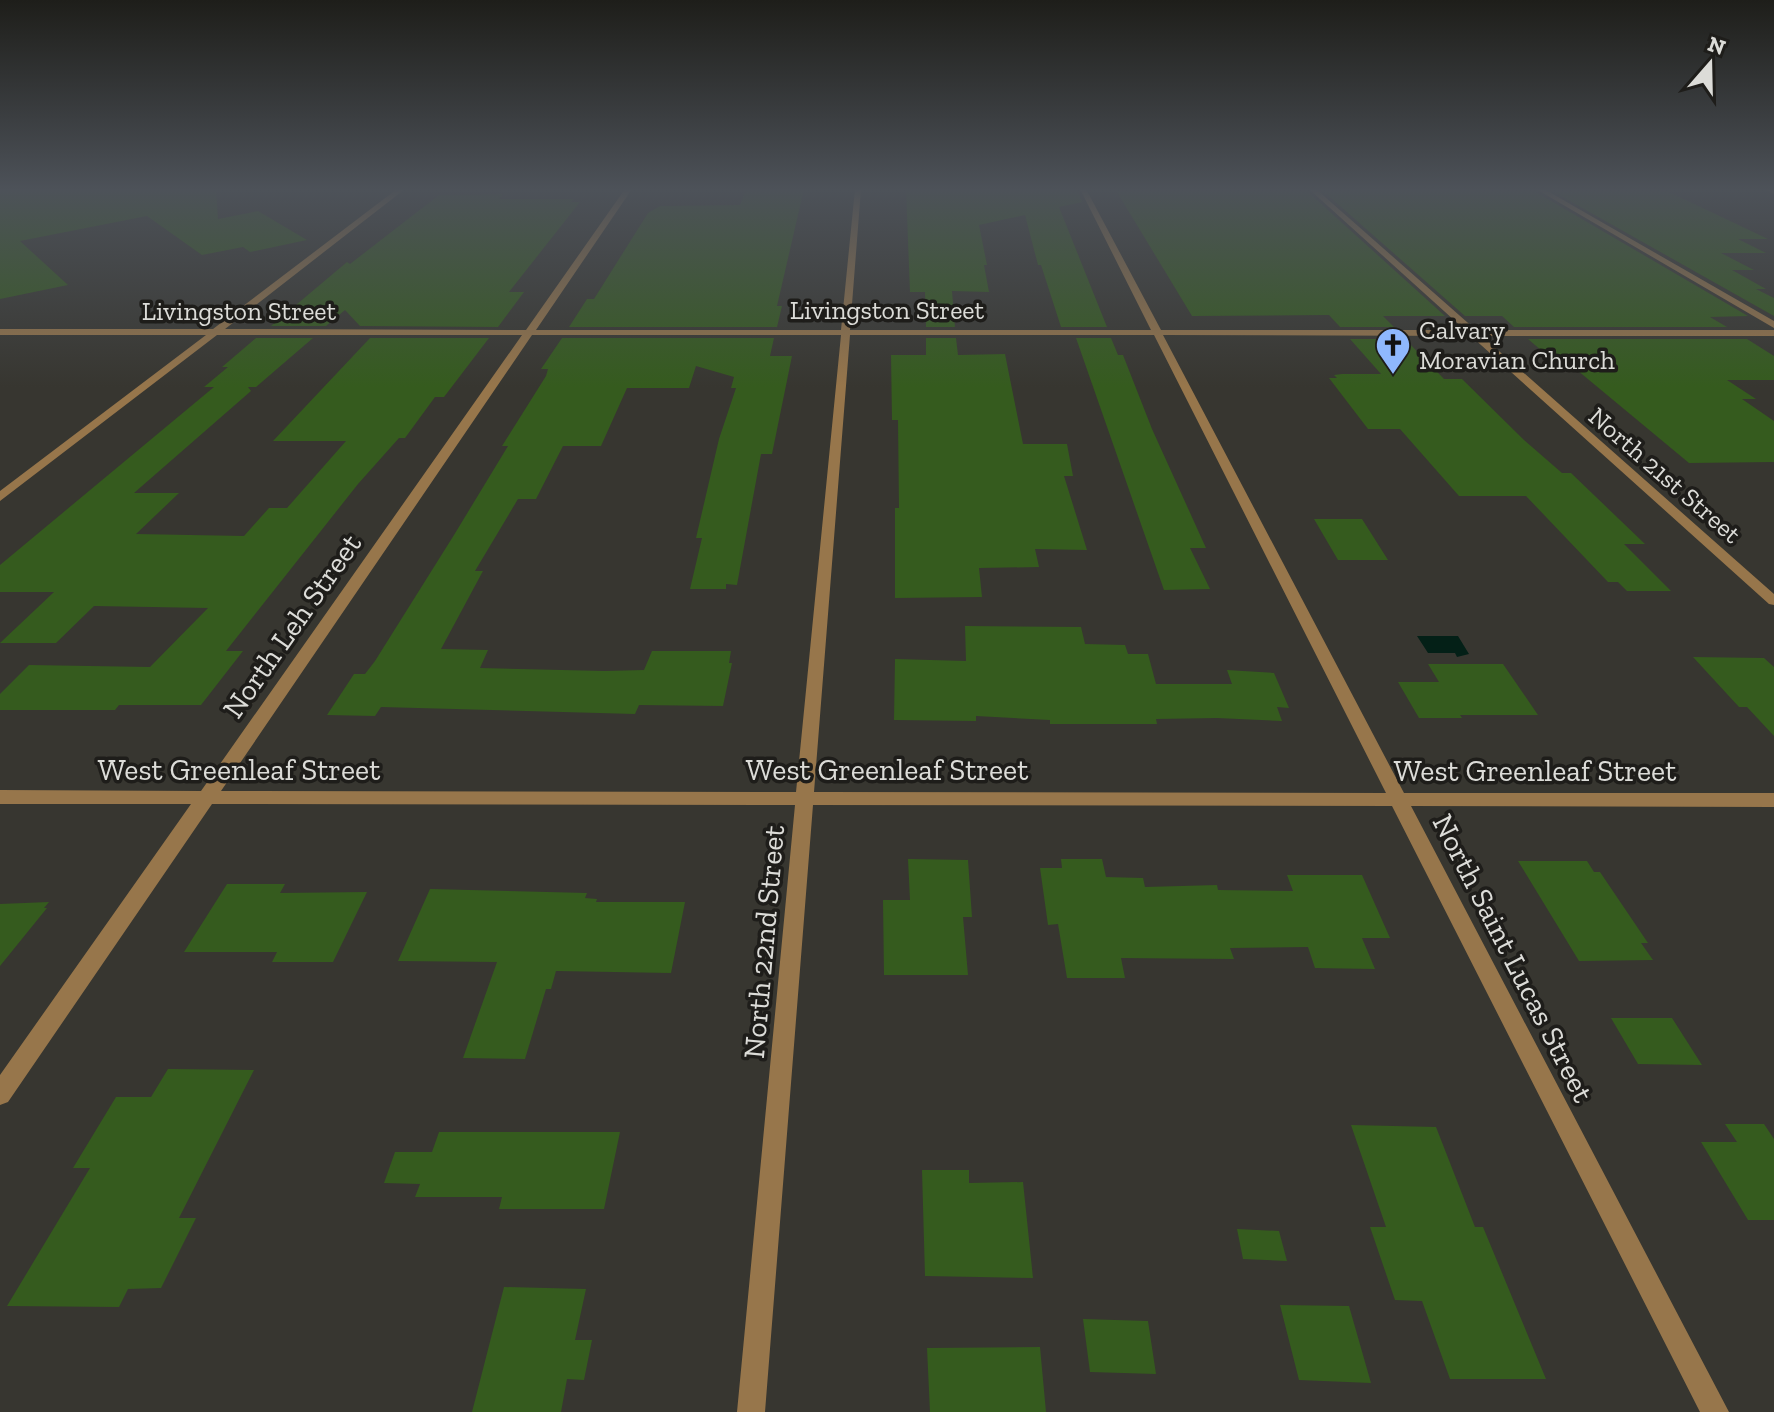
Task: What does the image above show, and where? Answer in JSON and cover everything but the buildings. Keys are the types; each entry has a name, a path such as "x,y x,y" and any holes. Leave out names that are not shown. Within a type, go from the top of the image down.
{"street":[{"path":"0,497 317,255"},
{"name":"North Leh Street","path":"0,1094 582,255"},
{"name":"North 22nd Street","path":"751,1412 851,255"},
{"name":"North Saint Lucas Street","path":"1117,255 1715,1412"},
{"name":"North 21st Street","path":"1385,255 1774,601"},
{"path":"1653,255 1774,325"},
{"name":"Livingston Street","path":"0,332 1774,333"},
{"name":"West Greenleaf Street","path":"0,797 1774,800"}],"shaded area":[{"path":"1417,636 1458,636 1469,654 1457,657 1455,653 1428,653"}],"place":[{"name":"Calvary Moravian Church","path":"1393,376"}]}
